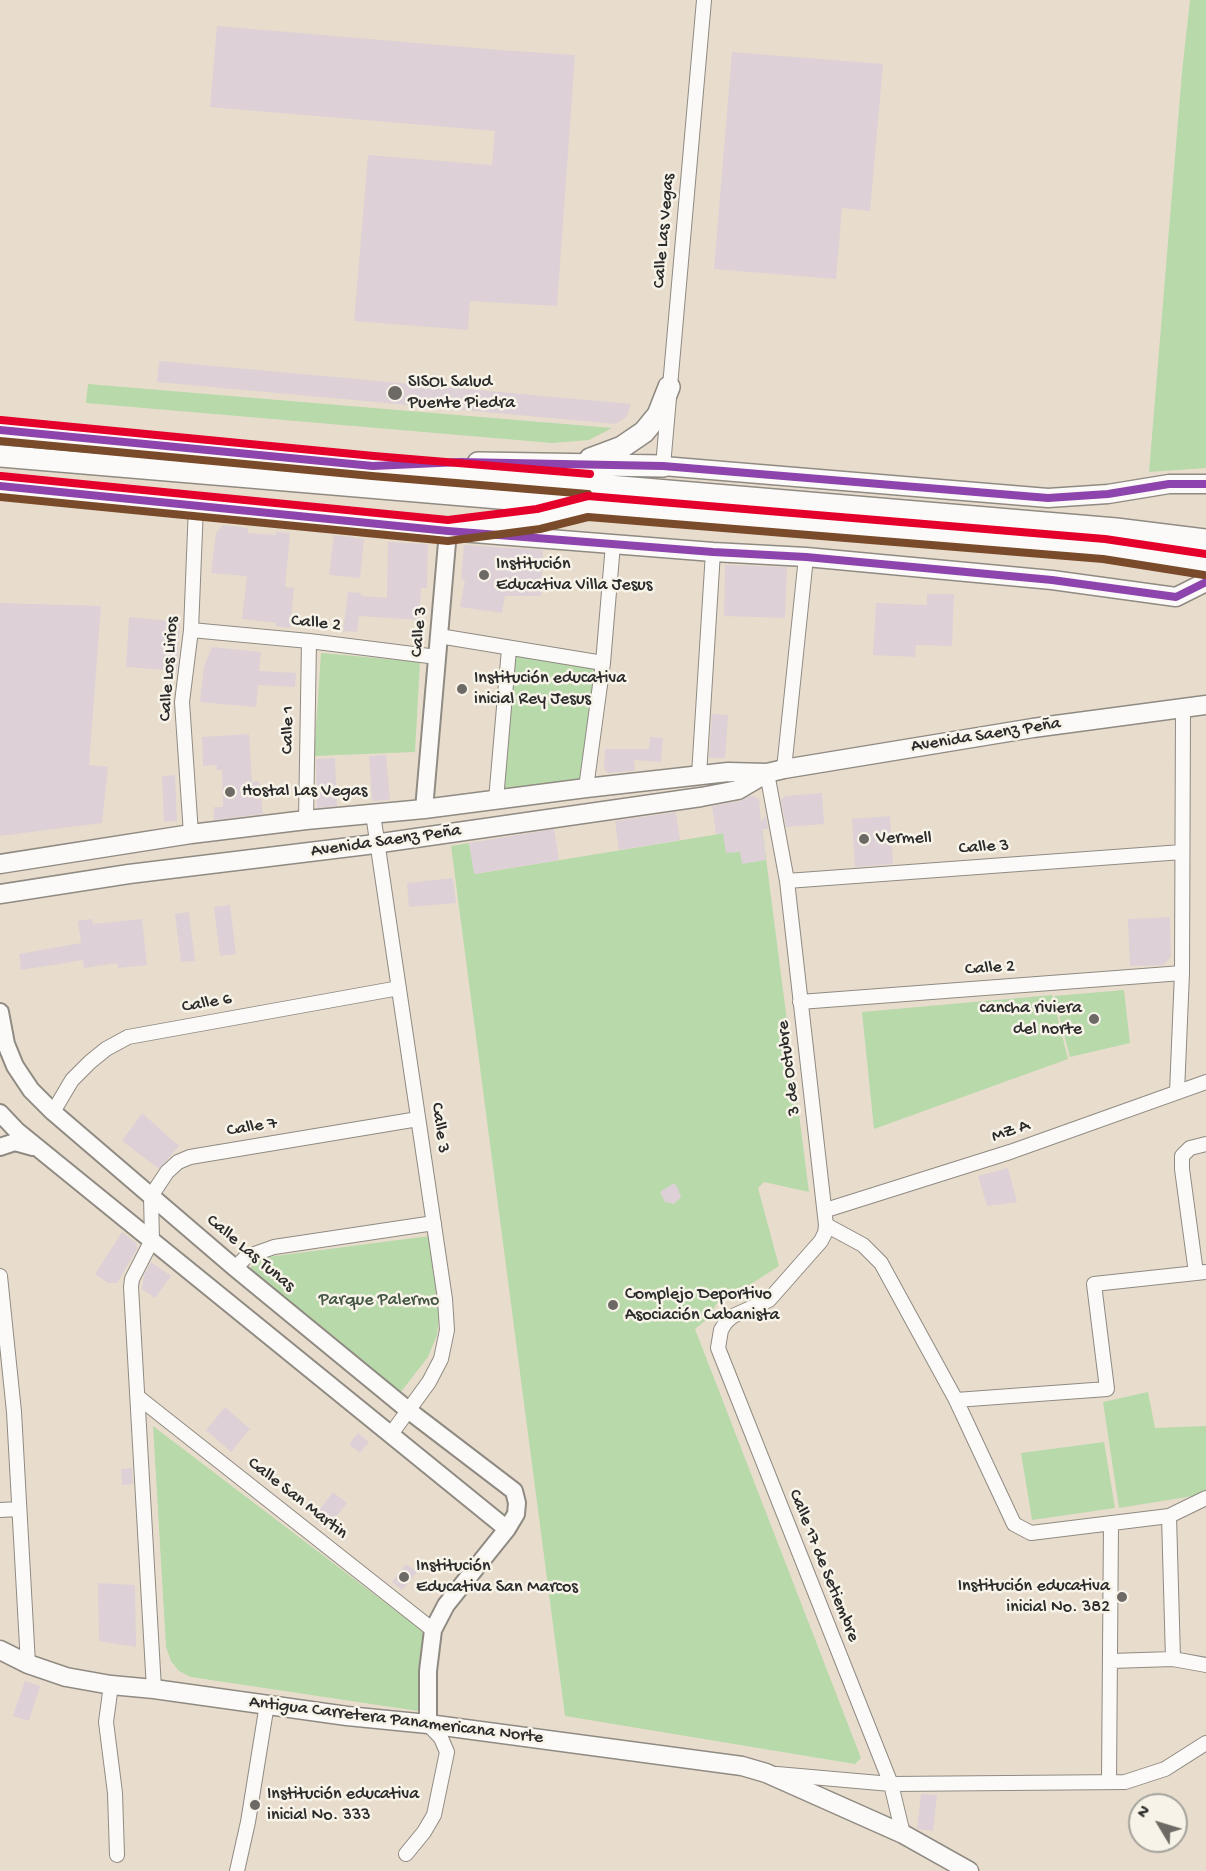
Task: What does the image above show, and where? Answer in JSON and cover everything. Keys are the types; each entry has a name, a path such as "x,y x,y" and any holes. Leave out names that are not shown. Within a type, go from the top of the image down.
{"highway":[{"path":"569,463 599,457 633,441 658,415 669,387"},
{"path":"0,430 373,466 1116,529 1206,540"},
{"path":"0,456 1094,548 1206,565"},
{"path":"373,466 460,462 663,466"},
{"path":"448,531 538,519 587,506"},
{"path":"1160,557 1206,580"}],"main road":[{"path":"663,466 1048,498 1091,496 1169,484 1206,484"},
{"path":"0,486 448,531 806,557 1052,580 1176,597 1206,580"},
{"name":"Avenida Saenz Peña","path":"0,864 191,834 306,820 424,809 699,775 775,771 1033,728 1206,705"},
{"name":"Avenida Saenz Peña","path":"0,894 129,874 377,844 701,798 738,790 775,771"},
{"path":"127,844 129,874"},
{"name":"Antigua Carretera Panamericana Norte","path":"0,1650 27,1664 66,1677 111,1685 742,1766 766,1773 903,1834 969,1871"}],"street":[{"name":"Calle Las Vegas","path":"663,466 704,0"},
{"name":"Calle Los Lirios","path":"191,834 183,702 191,630 196,506"},
{"name":"Calle 3","path":"424,809 448,531"},
{"path":"586,788 603,663 613,544"},
{"path":"699,775 714,552"},
{"name":"3 de Octubre","path":"733,1316 770,1300 821,1241 826,1225 775,771 806,557"},
{"name":"Calle 2","path":"191,630 309,641 437,657"},
{"path":"439,636 603,663"},
{"name":"Calle 1","path":"306,820 309,641"},
{"path":"496,800 509,649"},
{"path":"1177,1092 1182,973 1183,708"},
{"name":"Calle 3","path":"373,814 445,1299 447,1330 441,1359 429,1382 391,1434"},
{"name":"Calle 3","path":"787,881 1182,852"},
{"name":"Calle 2","path":"800,1002 1182,973"},
{"name":"Calle 6","path":"53,1112 72,1080 106,1049 128,1037 399,988"},
{"name":"Calle Las Tunas","path":"0,1014 6,1044 15,1066 31,1090 53,1112 235,1268 408,1410 514,1491 517,1503 516,1514 507,1529 446,1605 433,1630 428,1671 428,1724"},
{"name":"MZ A","path":"826,1210 1010,1152 1206,1082"},
{"path":"0,1113 18,1131 507,1529"},
{"name":"Calle 7","path":"151,1196 167,1172 178,1162 190,1156 418,1119"},
{"path":"0,1147 15,1142 43,1151"},
{"path":"956,1400 1107,1389 1094,1284 1201,1273 1182,1169 1182,1156 1190,1148 1206,1144"},
{"path":"151,1196 152,1240 132,1279 131,1287 154,1689"},
{"path":"235,1268 246,1257 274,1248 434,1223"},
{"path":"826,1225 863,1245 880,1263 956,1400 1014,1524 1031,1533 1169,1516 1206,1498"},
{"path":"0,1276 4,1349 19,1509 27,1664"},
{"name":"Calle 17 de Setiembre","path":"733,1316 721,1330 718,1348 891,1784 903,1834"},
{"name":"Calle San Martin","path":"138,1397 433,1630"},
{"path":"0,1510 19,1509"},
{"path":"1169,1516 1173,1659"},
{"path":"1109,1782 1111,1523"},
{"path":"1111,1660 1173,1659 1206,1665"},
{"path":"111,1685 106,1722 115,1794 117,1855"},
{"path":"237,1871 248,1822 267,1704"},
{"path":"406,1854 434,1815 447,1752 441,1738 428,1724"},
{"name":"Antigua Carretera Panamericana Norte","path":"766,1773 891,1784 1125,1782 1165,1769 1206,1743"}],"green space":[{"path":"1190,0 1206,0 1206,468 1149,472 1182,72"},
{"path":"88,384 612,428 589,440 552,443 86,403"},
{"path":"508,642 599,655 587,797 495,807"},
{"path":"321,653 420,662 415,752 314,756"},
{"name":"Complejo Deportivo Asociación Cabanista","path":"762,827 809,1192 764,1182 758,1188 779,1266 748,1286 725,1291 707,1319 695,1329 861,1758 855,1764 565,1716 451,846 469,843 475,874"},
{"name":"cancha riviera del norte","path":"1124,990 1130,1043 1070,1057 1054,996"},
{"path":"1052,995 1068,1059 874,1129 862,1012"},
{"name":"Parque Palermo","path":"429,1236 439,1316 437,1335 428,1357 400,1393 249,1269 260,1258"},
{"path":"1148,1392 1155,1428 1206,1426 1206,1490 1199,1495 1119,1508 1103,1402"},
{"path":"153,1426 425,1633 419,1666 418,1711 191,1677 179,1671 171,1661 166,1647"},
{"path":"1104,1442 1115,1508 1032,1520 1021,1453"}],"building":[{"path":"217,26 575,55 557,306 470,301 468,330 354,321 368,155 492,165 495,131 210,107"},
{"path":"732,52 883,64 870,211 842,208 836,279 714,269"},
{"name":"SISOL Salud Puente Piedra","path":"159,361 631,404 627,416 616,424 157,382"},
{"path":"223,525 248,528 248,533 276,535 276,532 290,533 285,587 294,588 290,628 276,626 276,623 242,619 247,576 211,573 216,533"},
{"path":"334,535 364,539 360,578 329,575"},
{"path":"388,542 428,544 427,588 421,588 419,620 359,616 357,632 343,631 348,592 361,593 361,596 387,598"},
{"path":"464,545 543,550 541,596 505,596 502,613 460,607 465,580 461,579"},
{"path":"725,565 787,567 785,618 724,616"},
{"path":"927,594 954,594 952,646 916,645 915,657 873,655 876,603 927,605"},
{"path":"0,603 101,606 89,765 108,767 102,823 0,836"},
{"path":"129,617 180,622 177,671 126,667"},
{"path":"212,647 261,652 259,671 296,673 295,687 258,685 256,707 200,702 204,666"},
{"path":"712,714 728,715 725,758 709,758"},
{"path":"249,734 252,782 259,781 263,814 214,820 214,807 223,807 222,770 216,770 217,765 203,766 202,737"},
{"path":"650,737 663,738 661,762 634,760 635,771 607,773 604,768 605,749 649,749"},
{"path":"386,755 390,800 372,801 369,756"},
{"path":"335,758 337,806 317,808 316,759"},
{"path":"175,775 177,821 164,822 162,776"},
{"path":"822,793 824,824 786,827 781,800 785,796"},
{"path":"749,796 759,799 761,821 766,816 768,829 762,829 766,860 742,864 740,852 726,853 723,833 716,834 712,806 740,801"},
{"path":"676,812 680,840 619,850 615,821"},
{"path":"890,816 893,864 855,867 852,819"},
{"path":"554,829 559,860 474,874 469,843"},
{"path":"453,878 456,903 409,907 407,883"},
{"path":"230,905 236,954 220,956 214,907"},
{"path":"189,912 195,961 181,962 175,914"},
{"path":"1170,917 1171,957 1163,965 1130,966 1128,919"},
{"path":"92,919 93,924 142,919 147,965 118,968 117,963 84,968 83,960 21,970 19,954 81,943 78,921"},
{"path":"142,1113 179,1146 159,1169 122,1141"},
{"path":"1008,1168 1017,1202 987,1206 978,1176"},
{"path":"674,1183 681,1197 674,1204 665,1202 660,1192"},
{"path":"122,1232 136,1243 137,1249 117,1283 108,1283 95,1274"},
{"path":"151,1262 171,1276 155,1298 142,1289 144,1275"},
{"path":"225,1407 250,1429 231,1452 206,1430"},
{"path":"358,1433 369,1442 360,1453 349,1444"},
{"path":"132,1468 133,1484 122,1485 121,1469"},
{"path":"333,1492 347,1503 326,1529 313,1518"},
{"name":"Institución Educativa San Marcos","path":"406,1564 417,1572 402,1590 392,1582"},
{"path":"98,1583 135,1585 136,1647 99,1641"},
{"path":"25,1681 40,1686 29,1721 13,1716"},
{"path":"921,1794 937,1795 933,1831 917,1829"}],"transit line":[{"path":"1,420 590,474"},
{"path":"0,430 373,466 460,462 663,466 1048,498 1108,494 1169,484 1206,484"},
{"path":"0,441 588,494"},
{"path":"1,476 448,520 537,509 588,496 1105,539 1206,554"},
{"path":"0,486 448,531 806,557 1052,580 1176,597 1206,582"},
{"path":"0,497 448,541 540,529 588,517 1103,559 1204,575"}],"place":[{"name":"SISOL Salud Puente Piedra","path":"395,393"},
{"name":"Institución Educativa Villa Jesus","path":"484,575"},
{"name":"Institución educativa inicial Rey Jesus","path":"462,689"},
{"name":"Hostal Las Vegas","path":"230,792"},
{"name":"Vermell","path":"864,839"},
{"name":"cancha riviera del norte","path":"1094,1019"},
{"name":"Complejo Deportivo Asociación Cabanista","path":"613,1305"},
{"name":"Institución Educativa San Marcos","path":"404,1577"},
{"name":"Institución educativa inicial No. 382","path":"1122,1597"},
{"name":"Institución educativa inicial No. 333","path":"255,1805"}]}
